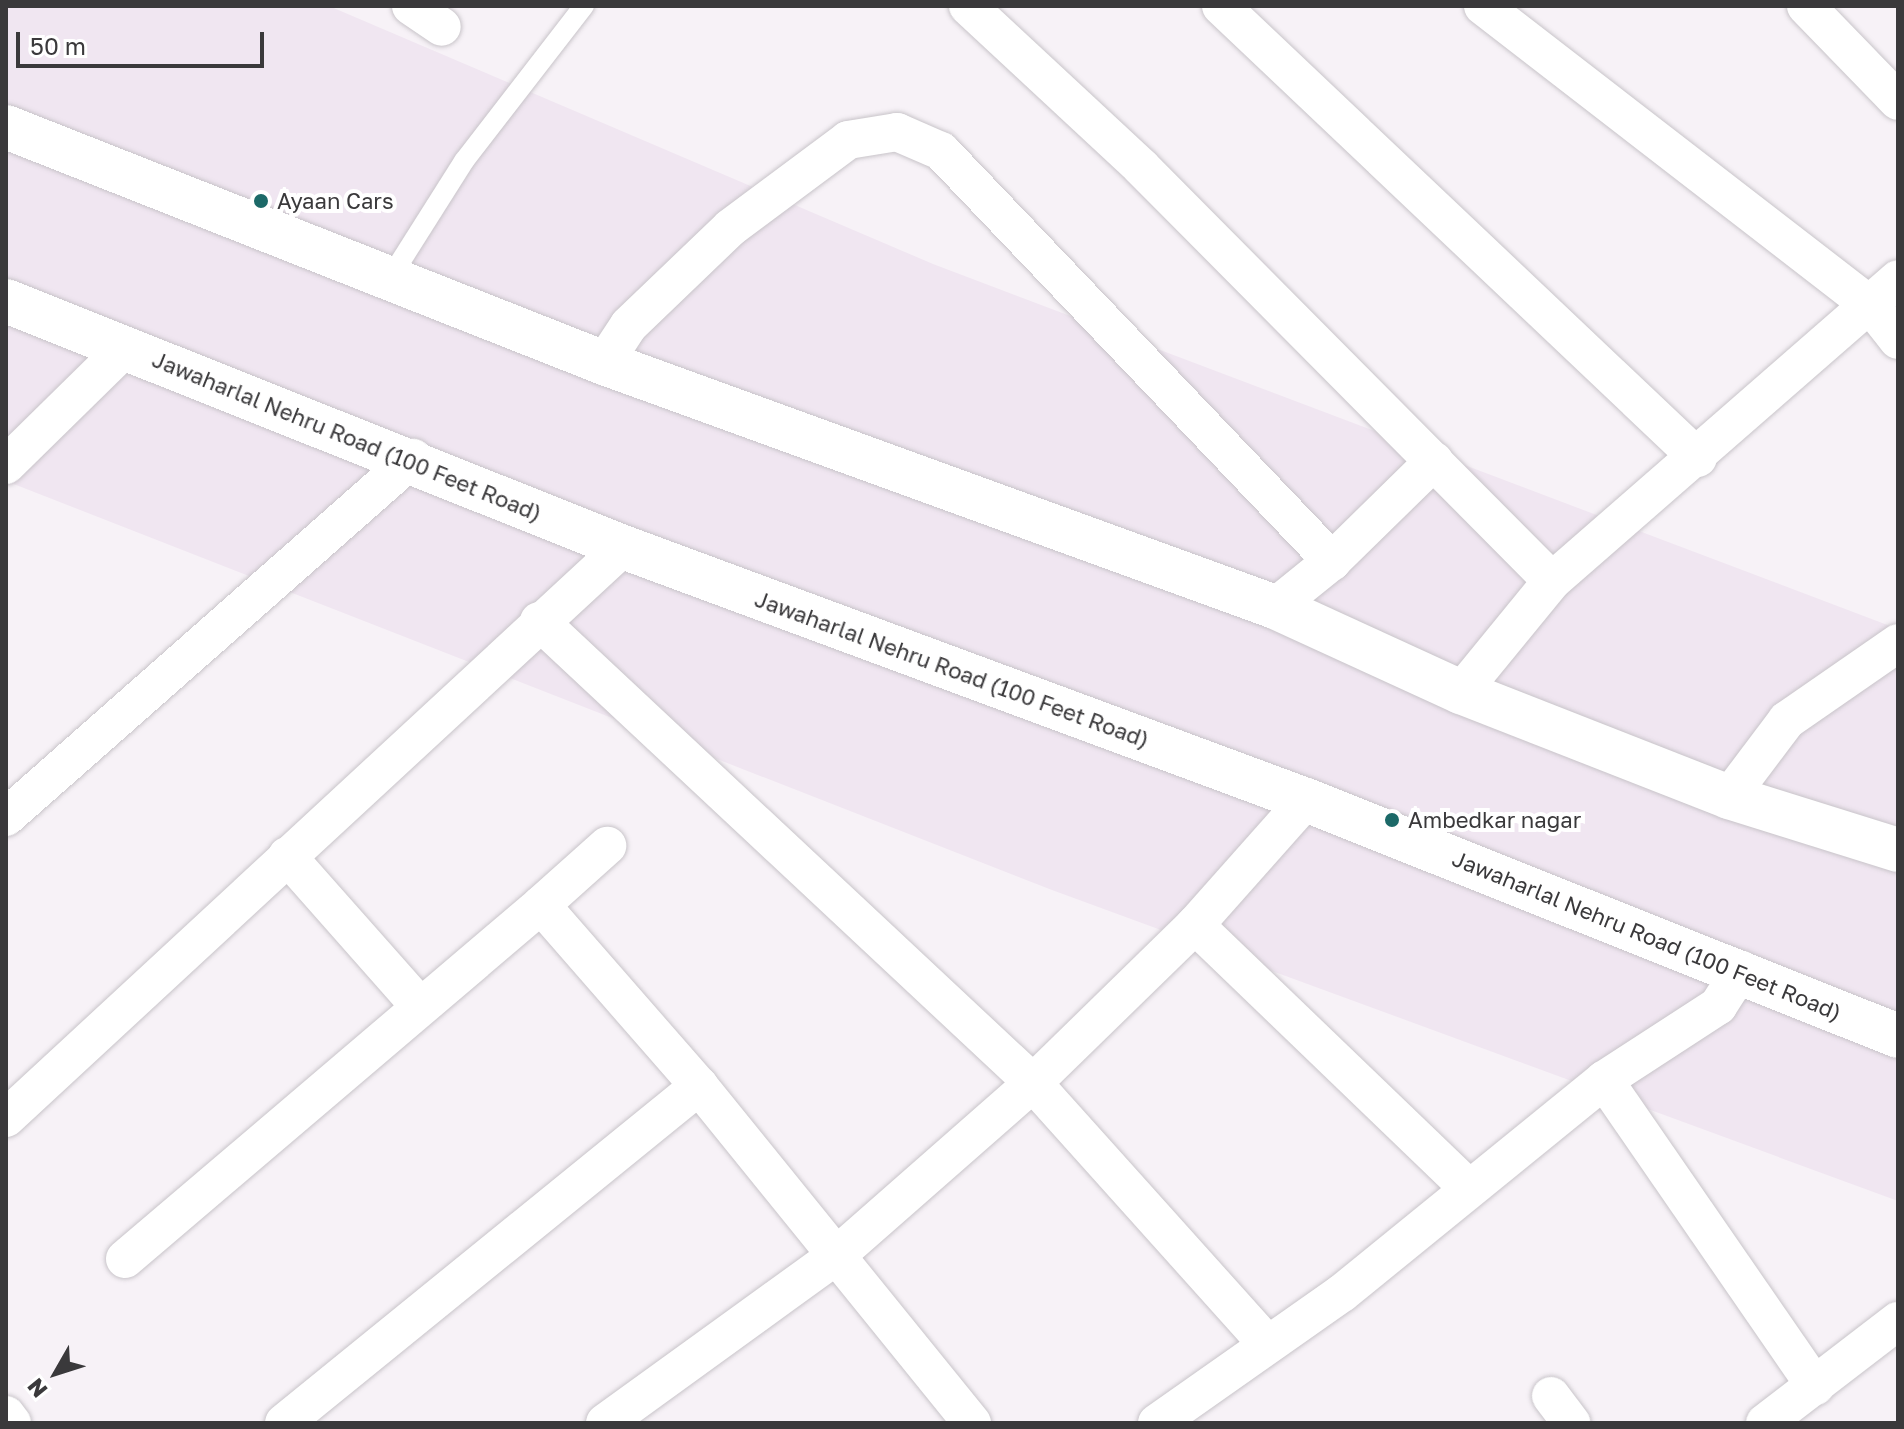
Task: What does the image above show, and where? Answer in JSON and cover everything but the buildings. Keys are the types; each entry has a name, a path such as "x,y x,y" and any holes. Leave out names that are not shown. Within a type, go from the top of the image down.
{"main road":[{"path":"6,127 392,275 604,363 1275,607 1461,692 1729,797 1898,850"},
{"name":"Jawaharlal Nehru Road (100 Feet Road)","path":"6,301 413,458 623,547 1306,800 1741,970 1898,1036"}],"street":[{"path":"968,6 1141,167 1552,581"},
{"path":"1221,6 1698,458"},
{"path":"1483,6 1872,307 1898,340"},
{"path":"1806,6 1898,101"},
{"path":"604,363 629,325 730,228 848,140 897,132 941,151 1332,561"},
{"path":"1461,692 1552,581 1872,307 1898,279"},
{"path":"6,465 125,348"},
{"path":"6,817 413,458"},
{"path":"1275,607 1332,561 1434,461"},
{"path":"6,1118 539,621 623,547"},
{"path":"539,621 1033,1083 1267,1344"},
{"path":"1729,797 1787,720 1898,643"},
{"path":"605,1423 837,1255 1033,1083 1195,925 1306,800"},
{"path":"125,1259 418,1004 541,905 607,846"},
{"path":"287,856 418,1004"},
{"path":"541,905 699,1086 972,1423"},
{"path":"1195,925 1467,1187"},
{"path":"1157,1423 1342,1293 1467,1187 1604,1080 1718,1006 1741,970"},
{"path":"1604,1080 1815,1386"},
{"path":"284,1423 699,1086"},
{"path":"1765,1423 1898,1321"},
{"path":"6,1415 12,1423"}],"lane":[{"path":"392,275 464,161 584,6"}],"shaded area":[{"path":"6,6 329,6 933,264 1898,629 1898,1201 1052,890 6,481"}],"place":[{"name":"Ayaan Cars","path":"261,201"},
{"name":"Ambedkar nagar","path":"1392,820"}]}
